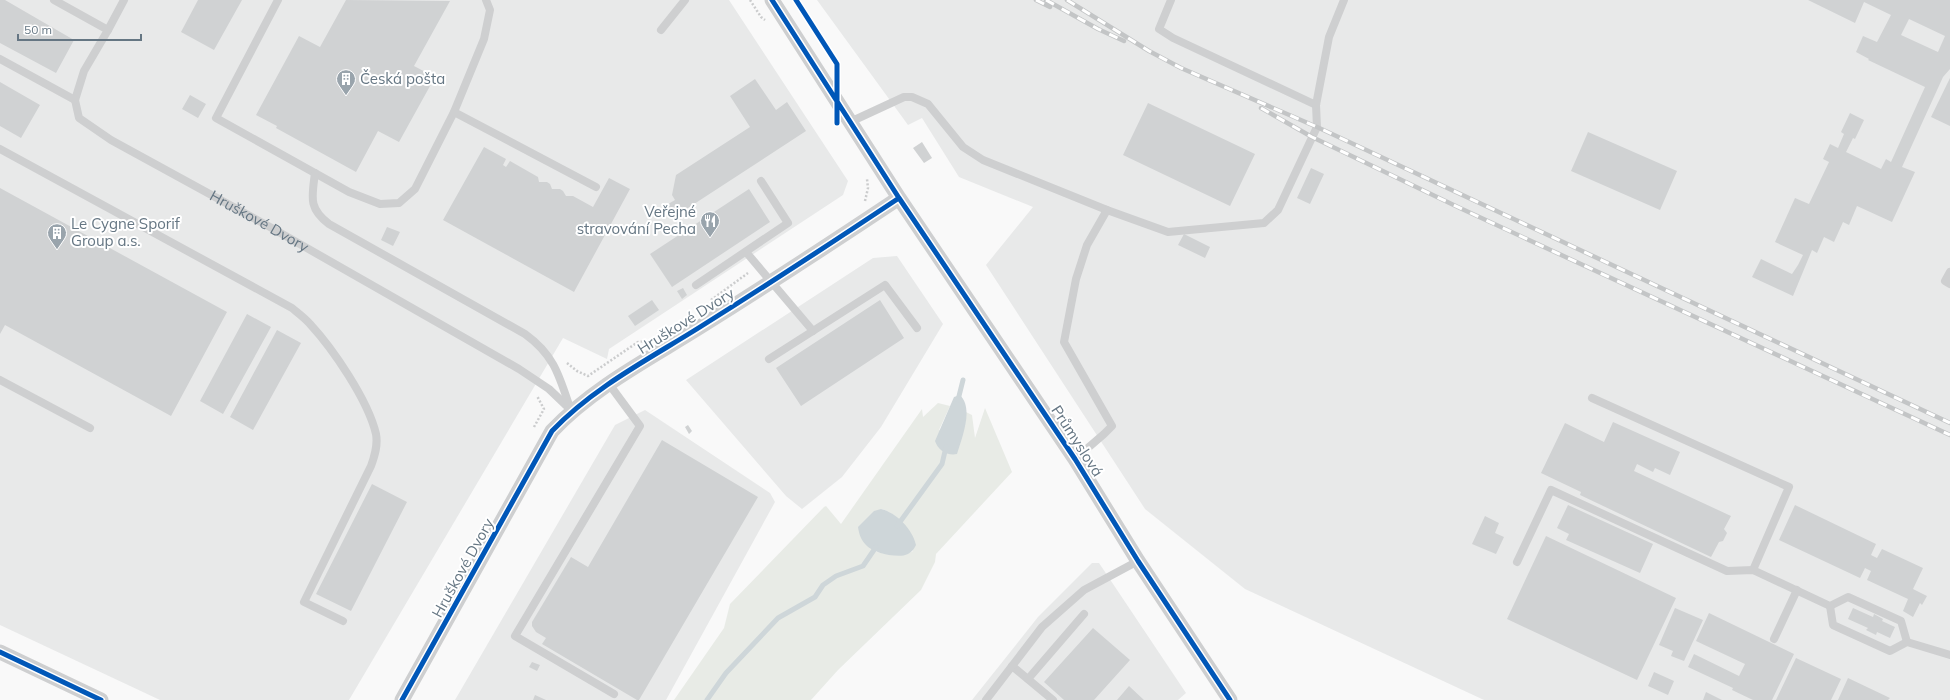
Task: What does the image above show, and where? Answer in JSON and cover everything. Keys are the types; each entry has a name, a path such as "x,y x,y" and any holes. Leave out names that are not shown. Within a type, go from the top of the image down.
{"street":[{"path":"772,0 899,198"},
{"name":"Hruškové Dvory","path":"402,700 552,431 571,410 609,384 772,282 899,198"},
{"name":"Průmyslová","path":"899,198 1075,459 1138,561 1230,700"},
{"path":"0,652 101,700"}],"lane":[{"path":"54,0 108,30"},
{"path":"0,59 75,100 84,71 124,0"},
{"path":"278,0 216,118 349,192 380,204 399,203 414,188 454,112 484,39 490,10 486,0"},
{"path":"661,30 685,0"},
{"path":"1171,0 1159,29 1173,38 1316,105"},
{"path":"850,122 904,98 912,97 928,104 963,147 983,160 1107,210 1168,232 1264,223 1278,210 1317,127 1316,105 1329,37 1344,0"},
{"name":"Hruškové Dvory","path":"75,100 79,118 93,129 270,227 519,369 549,389 571,410"},
{"path":"454,112 596,187"},
{"path":"0,149 292,308 310,323 334,356 364,402 376,434 377,451 304,602 343,621"},
{"path":"315,173 313,205 318,216 329,224 525,334 539,345 554,364 571,410"},
{"path":"696,285 788,223 761,181"},
{"path":"1075,459 1112,426 1064,342 1076,279 1087,245 1107,210"},
{"path":"746,252 813,331"},
{"path":"1950,272 1945,281 1950,284"},
{"path":"769,359 885,285 917,328"},
{"path":"0,380 90,428"},
{"path":"609,384 640,426 515,636 614,694"},
{"path":"1592,398 1789,487 1753,570"},
{"path":"1516,562 1551,490 1727,571 1753,570 1830,606"},
{"path":"986,700 1042,627 1084,590 1138,561"},
{"path":"1774,639 1797,590"},
{"path":"1830,606 1848,597 1901,621 1907,642"},
{"path":"1830,606 1833,625 1890,651 1907,642 1950,655"},
{"path":"1028,679 1084,614"},
{"path":"1012,666 1053,700"}],"shaded area":[{"path":"0,0 729,0 848,181 843,195 609,349 607,359 563,338 349,700 160,700 0,625"},
{"path":"817,0 1950,0 1950,700 1484,700 1245,589 1145,509 986,265 1033,207 959,177 922,118 908,125"},
{"path":"897,256 943,324 881,427 842,477 802,509 786,496 686,380 873,258"},
{"path":"960,395 966,408 966,423 957,454 950,454 943,452 935,441 954,397"},
{"path":"938,403 950,406 939,430 965,427 966,412 972,415 975,438 985,408 1012,472 936,554 935,562 921,590 838,670 811,700 674,700 724,628 730,604 824,507 826,506 841,524 922,409 923,417","holes":["881,509 899,520 913,551 903,555 873,551"]},
{"path":"645,410 770,493 775,502 666,700 455,700 615,425"},
{"path":"881,509 898,518 908,528 916,545 909,553 898,556 880,553 869,548 863,541 858,527 874,511"},
{"path":"1092,563 1099,563 1186,693 1178,700 972,700 1038,617"}],"building":[{"path":"0,0 5,0 74,40 56,73 0,43"},
{"path":"198,0 242,0 214,50 181,32"},
{"name":"Česká pošta","path":"346,0 450,1 414,66 435,77 399,142 378,131 356,172 276,128 277,126 256,115 299,36 320,47"},
{"path":"1808,0 1950,0 1950,69 1943,77 1902,167 1915,172 1892,222 1857,206 1849,225 1843,222 1834,242 1824,237 1817,253 1812,250 1793,296 1752,277 1761,259 1792,274 1798,265 1803,255 1775,242 1795,198 1809,204 1829,162 1823,159 1830,144 1838,148 1844,134 1841,132 1850,113 1864,120 1855,139 1853,138 1846,152 1881,169 1886,159 1891,162 1925,87 1868,60 1869,59 1856,52 1863,36 1877,42 1891,15 1864,2 1855,23","holes":["1909,19 1945,36 1938,52 1901,35"]},
{"path":"1950,78 1950,126 1931,117"},
{"path":"755,79 776,110 787,102 806,131 671,219 663,207 675,200 672,195 676,175 750,127 730,96"},
{"path":"0,82 40,105 21,138 0,126"},
{"path":"190,95 206,104 198,118 182,109"},
{"path":"1148,103 1255,154 1230,206 1123,155"},
{"path":"1588,132 1677,171 1660,210 1571,171"},
{"path":"922,142 932,158 924,163 913,148"},
{"path":"484,147 506,159 503,165 506,167 510,161 538,177 539,182 547,182 550,184 552,189 560,189 566,196 573,196 593,207 609,178 630,189 574,292 443,220"},
{"path":"1311,168 1324,174 1310,204 1297,198"},
{"name":"Le Cygne Sporif Group a.s.","path":"0,188 227,312 171,416 5,325 0,334"},
{"name":"Veřejné stravování Pecha","path":"749,189 770,222 672,287 650,254"},
{"path":"387,227 400,232 393,246 381,240"},
{"path":"1184,234 1210,247 1205,258 1178,245"},
{"path":"683,288 687,295 682,299 677,291"},
{"path":"652,300 659,310 635,326 628,316"},
{"path":"880,300 904,338 801,406 776,368"},
{"path":"247,314 271,327 223,414 200,401"},
{"path":"277,330 301,343 253,430 230,417"},
{"path":"1613,422 1680,452 1670,475 1655,468 1653,472 1637,464 1634,471 1731,516 1724,529 1727,533 1723,541 1719,542 1711,557 1580,495 1581,492 1541,473 1565,423 1604,442"},
{"path":"688,425 692,431 689,434 685,427"},
{"path":"662,440 758,497 639,700 637,700 542,644 546,638 536,632 532,626 532,622 571,557 588,567"},
{"path":"372,484 407,502 351,611 316,594"},
{"path":"1568,505 1653,544 1640,573 1566,540 1569,534 1557,528"},
{"path":"1795,505 1876,544 1871,555 1877,558 1882,549 1923,568 1913,589 1927,596 1922,605 1920,603 1913,617 1903,611 1908,599 1867,580 1871,571 1865,568 1860,578 1779,540"},
{"path":"1485,516 1499,523 1495,533 1504,537 1496,554 1472,544"},
{"path":"1546,536 1676,598 1637,680 1507,619"},
{"path":"1675,608 1703,620 1684,661 1671,656 1673,651 1659,645"},
{"path":"1853,608 1873,617 1874,614 1883,619 1882,621 1895,627 1890,638 1877,632 1876,635 1866,630 1868,628 1848,619"},
{"path":"1709,613 1794,654 1772,700 1753,700 1732,690 1733,688 1688,667 1694,654 1739,676 1745,664 1696,641"},
{"path":"1093,628 1130,660 1094,700 1064,700 1044,682"},
{"path":"1796,658 1841,679 1831,700 1776,700"},
{"path":"532,662 540,665 537,671 529,667"},
{"path":"1654,672 1674,681 1668,695 1648,686"},
{"path":"1848,678 1890,698 1888,700 1838,700"},
{"path":"1129,686 1144,700 1117,700"},
{"path":"1706,692 1722,700 1703,700"},
{"path":"535,695 546,700 533,700"}],"waterway":[{"path":"958,400 963,380"},
{"path":"897,526 942,464 946,447"},
{"path":"707,700 726,673 778,618 815,597 823,585 836,576 863,566 876,547"}],"railway":[{"path":"1036,0 1050,7"},
{"path":"1046,0 1098,29 1124,41"},
{"path":"1067,0 1149,51 1181,68 1317,127 1950,423"},
{"path":"1261,108 1312,137 1462,209 1950,435"}],"cycle path":[{"path":"772,0 899,198 1075,459 1138,561 1230,700"},
{"path":"796,0 837,64 837,123"},
{"path":"402,700 552,431 568,415 623,374 700,327 899,198"},
{"path":"0,652 101,700"}],"place":[{"name":"Česká pošta","path":"346,96"},
{"name":"Veřejné stravování Pecha","path":"710,238"},
{"name":"Le Cygne Sporif Group a.s.","path":"57,250"}]}
